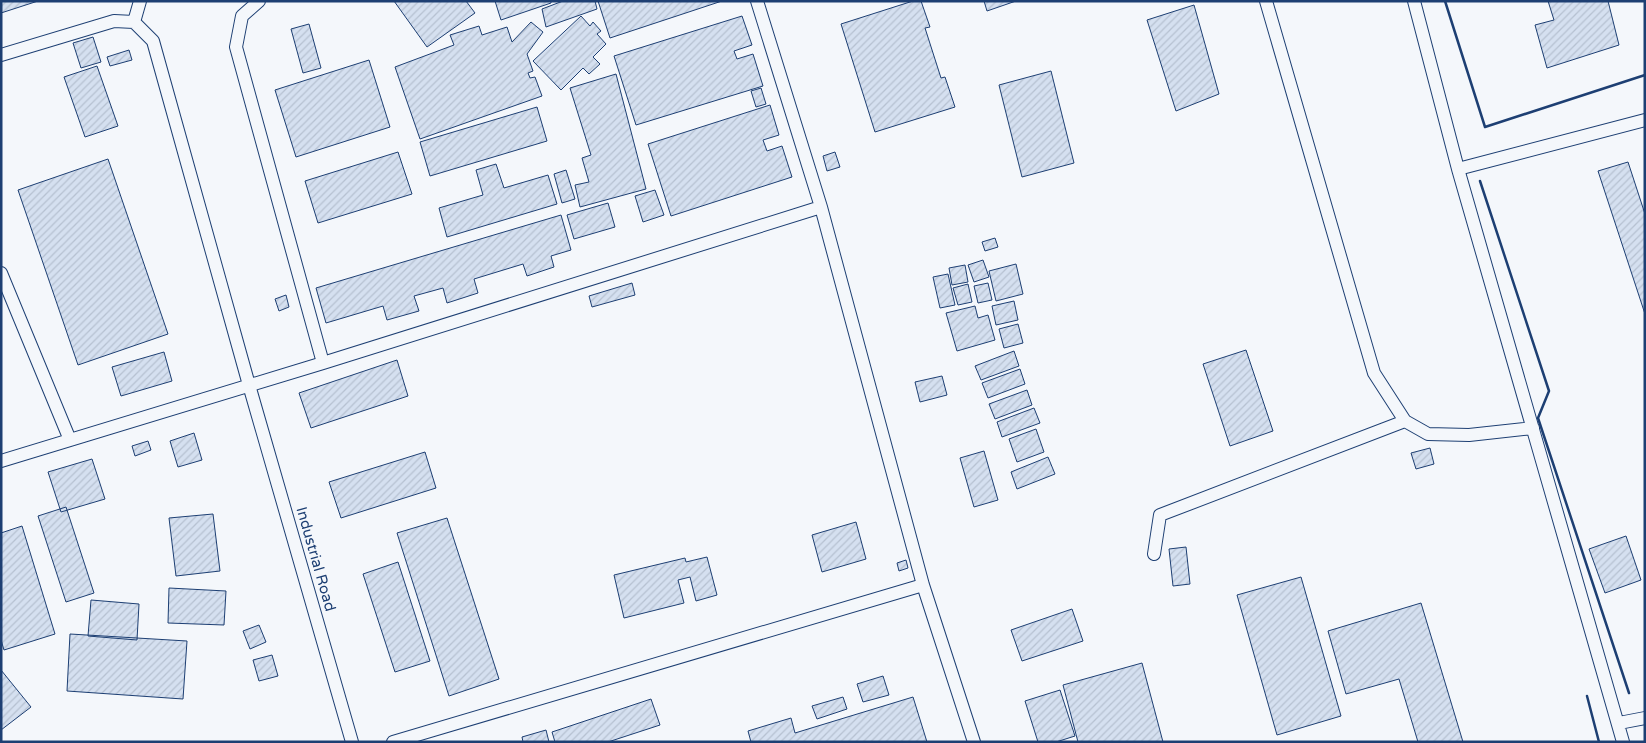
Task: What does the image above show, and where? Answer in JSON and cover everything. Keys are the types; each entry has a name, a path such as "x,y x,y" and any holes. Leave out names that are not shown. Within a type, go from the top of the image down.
{"lane":[{"path":"1,55 114,21 134,22 140,1"},
{"path":"259,1 242,16 236,46 323,363"},
{"path":"757,1 821,207 924,584 974,742"},
{"path":"1266,1 1374,373 1405,421 1428,434 1469,435 1533,428"},
{"path":"1414,1 1458,169 1624,742"},
{"name":"Industrial Road","path":"134,22 153,41 249,386 352,742"},
{"path":"1458,169 1645,120"},
{"path":"1,461 249,386 821,207"},
{"path":"1,273 70,440"},
{"path":"1154,554 1160,515 1405,421"},
{"path":"393,742 924,584"},
{"path":"1619,723 1645,718"}],"building":[{"path":"1,1 38,1 1,13"},
{"path":"394,1 466,1 475,13 427,47"},
{"path":"495,1 551,1 551,3 501,20"},
{"path":"563,1 595,1 597,9 546,27 542,9"},
{"path":"598,1 722,1 610,38"},
{"path":"913,1 921,1 930,27 925,28 941,78 945,77 955,107 875,132 841,24"},
{"path":"984,1 1016,1 987,11"},
{"path":"1548,1 1608,1 1619,45 1547,68 1535,25 1554,20"},
{"path":"1194,5 1219,94 1176,111 1147,20"},
{"path":"581,16 590,26 593,22 601,31 597,34 606,44 593,57 600,64 589,74 583,68 561,90 533,61"},
{"path":"742,16 752,45 734,51 737,59 753,54 763,86 636,125 614,56"},
{"path":"531,22 543,32 527,54 533,71 528,73 530,78 535,77 542,96 420,139 395,67 454,45 450,35 479,26 482,35 507,27 512,42"},
{"path":"309,24 321,68 303,73 291,29"},
{"path":"93,37 101,62 81,68 73,43"},
{"path":"129,50 132,60 110,66 107,57"},
{"path":"369,60 390,127 296,157 275,90"},
{"path":"97,66 118,126 85,137 64,77"},
{"path":"1051,71 1074,163 1022,177 999,85"},
{"path":"616,74 646,189 580,207 575,185 589,182 582,158 591,155 570,88"},
{"path":"761,88 766,104 756,107 751,91"},
{"path":"770,105 779,135 763,140 767,151 782,146 792,177 671,216 648,144"},
{"path":"537,107 547,141 430,176 420,142"},
{"path":"398,152 412,194 318,223 305,181"},
{"path":"835,152 840,167 827,171 823,156"},
{"path":"108,159 168,334 78,365 18,190"},
{"path":"1628,162 1645,214 1645,314 1598,171"},
{"path":"496,164 504,188 548,175 557,204 447,237 439,208 483,195 476,170"},
{"path":"566,170 575,199 562,203 554,174"},
{"path":"655,190 664,215 643,222 635,196"},
{"path":"608,203 615,227 574,239 567,215"},
{"path":"561,215 571,250 551,256 554,267 527,276 523,264 474,279 478,293 447,303 443,288 414,296 419,311 387,320 383,306 326,323 316,288"},
{"path":"995,238 998,247 985,251 982,242"},
{"path":"983,260 989,277 974,282 968,265"},
{"path":"1016,264 1023,294 996,301 989,271"},
{"path":"965,265 968,282 952,285 949,268"},
{"path":"948,274 955,305 940,308 933,277"},
{"path":"632,283 635,295 592,307 589,296"},
{"path":"988,283 992,300 978,303 974,286"},
{"path":"968,284 972,302 958,305 953,288"},
{"path":"286,295 289,307 279,311 275,299"},
{"path":"1014,301 1018,320 996,325 992,306"},
{"path":"975,306 978,318 988,315 995,340 957,351 946,313"},
{"path":"1018,324 1023,343 1004,348 999,329"},
{"path":"1246,350 1273,431 1230,446 1203,364"},
{"path":"1014,351 1019,366 981,380 975,366"},
{"path":"164,352 172,381 121,396 112,367"},
{"path":"397,360 408,396 311,428 299,393"},
{"path":"1020,369 1025,384 988,398 982,383"},
{"path":"942,376 947,395 920,402 915,382"},
{"path":"1027,390 1032,405 995,419 989,404"},
{"path":"1034,408 1040,423 1002,437 997,422"},
{"path":"1036,429 1044,452 1017,462 1009,439"},
{"path":"194,433 202,460 178,467 170,441"},
{"path":"148,441 151,450 135,456 132,446"},
{"path":"1430,448 1434,464 1416,469 1411,453"},
{"path":"984,451 998,500 974,507 960,458"},
{"path":"425,452 436,488 341,518 329,482"},
{"path":"1048,457 1055,474 1017,489 1011,472"},
{"path":"92,459 105,499 61,512 48,472"},
{"path":"66,507 94,593 66,602 38,516"},
{"path":"213,514 220,571 176,576 169,518"},
{"path":"447,518 499,679 449,696 397,533"},
{"path":"856,522 866,559 822,572 812,535"},
{"path":"22,526 55,634 4,650 1,640 1,533"},
{"path":"1626,536 1641,580 1605,593 1589,549"},
{"path":"1186,547 1190,584 1173,586 1169,549"},
{"path":"707,557 717,595 696,601 690,577 678,580 684,603 624,618 614,575 685,558 686,562"},
{"path":"906,560 908,568 899,571 897,563"},
{"path":"398,562 430,661 395,672 363,574"},
{"path":"1301,577 1341,716 1277,735 1237,595"},
{"path":"169,588 226,591 224,625 168,623"},
{"path":"91,600 139,604 137,640 88,636"},
{"path":"1421,603 1463,742 1418,742 1399,679 1346,694 1328,631"},
{"path":"1072,609 1083,641 1022,661 1011,630"},
{"path":"259,625 266,642 250,649 243,631"},
{"path":"70,634 187,641 183,699 67,691"},
{"path":"272,655 278,676 259,681 253,660"},
{"path":"1142,663 1163,742 1078,742 1063,685"},
{"path":"1,670 31,707 1,730"},
{"path":"883,676 889,695 863,702 857,684"},
{"path":"1060,690 1075,736 1056,742 1038,742 1025,701"},
{"path":"843,697 847,709 817,719 812,706"},
{"path":"913,697 927,742 751,742 748,731 791,718 795,733"},
{"path":"651,699 660,725 608,742 555,742 552,732"},
{"path":"546,730 549,742 523,742 522,737"}],"wall":[{"path":"1445,1 1485,127 1645,75"},
{"path":"1480,181 1549,391 1538,418 1629,693"},
{"path":"1587,696 1599,742"}]}
